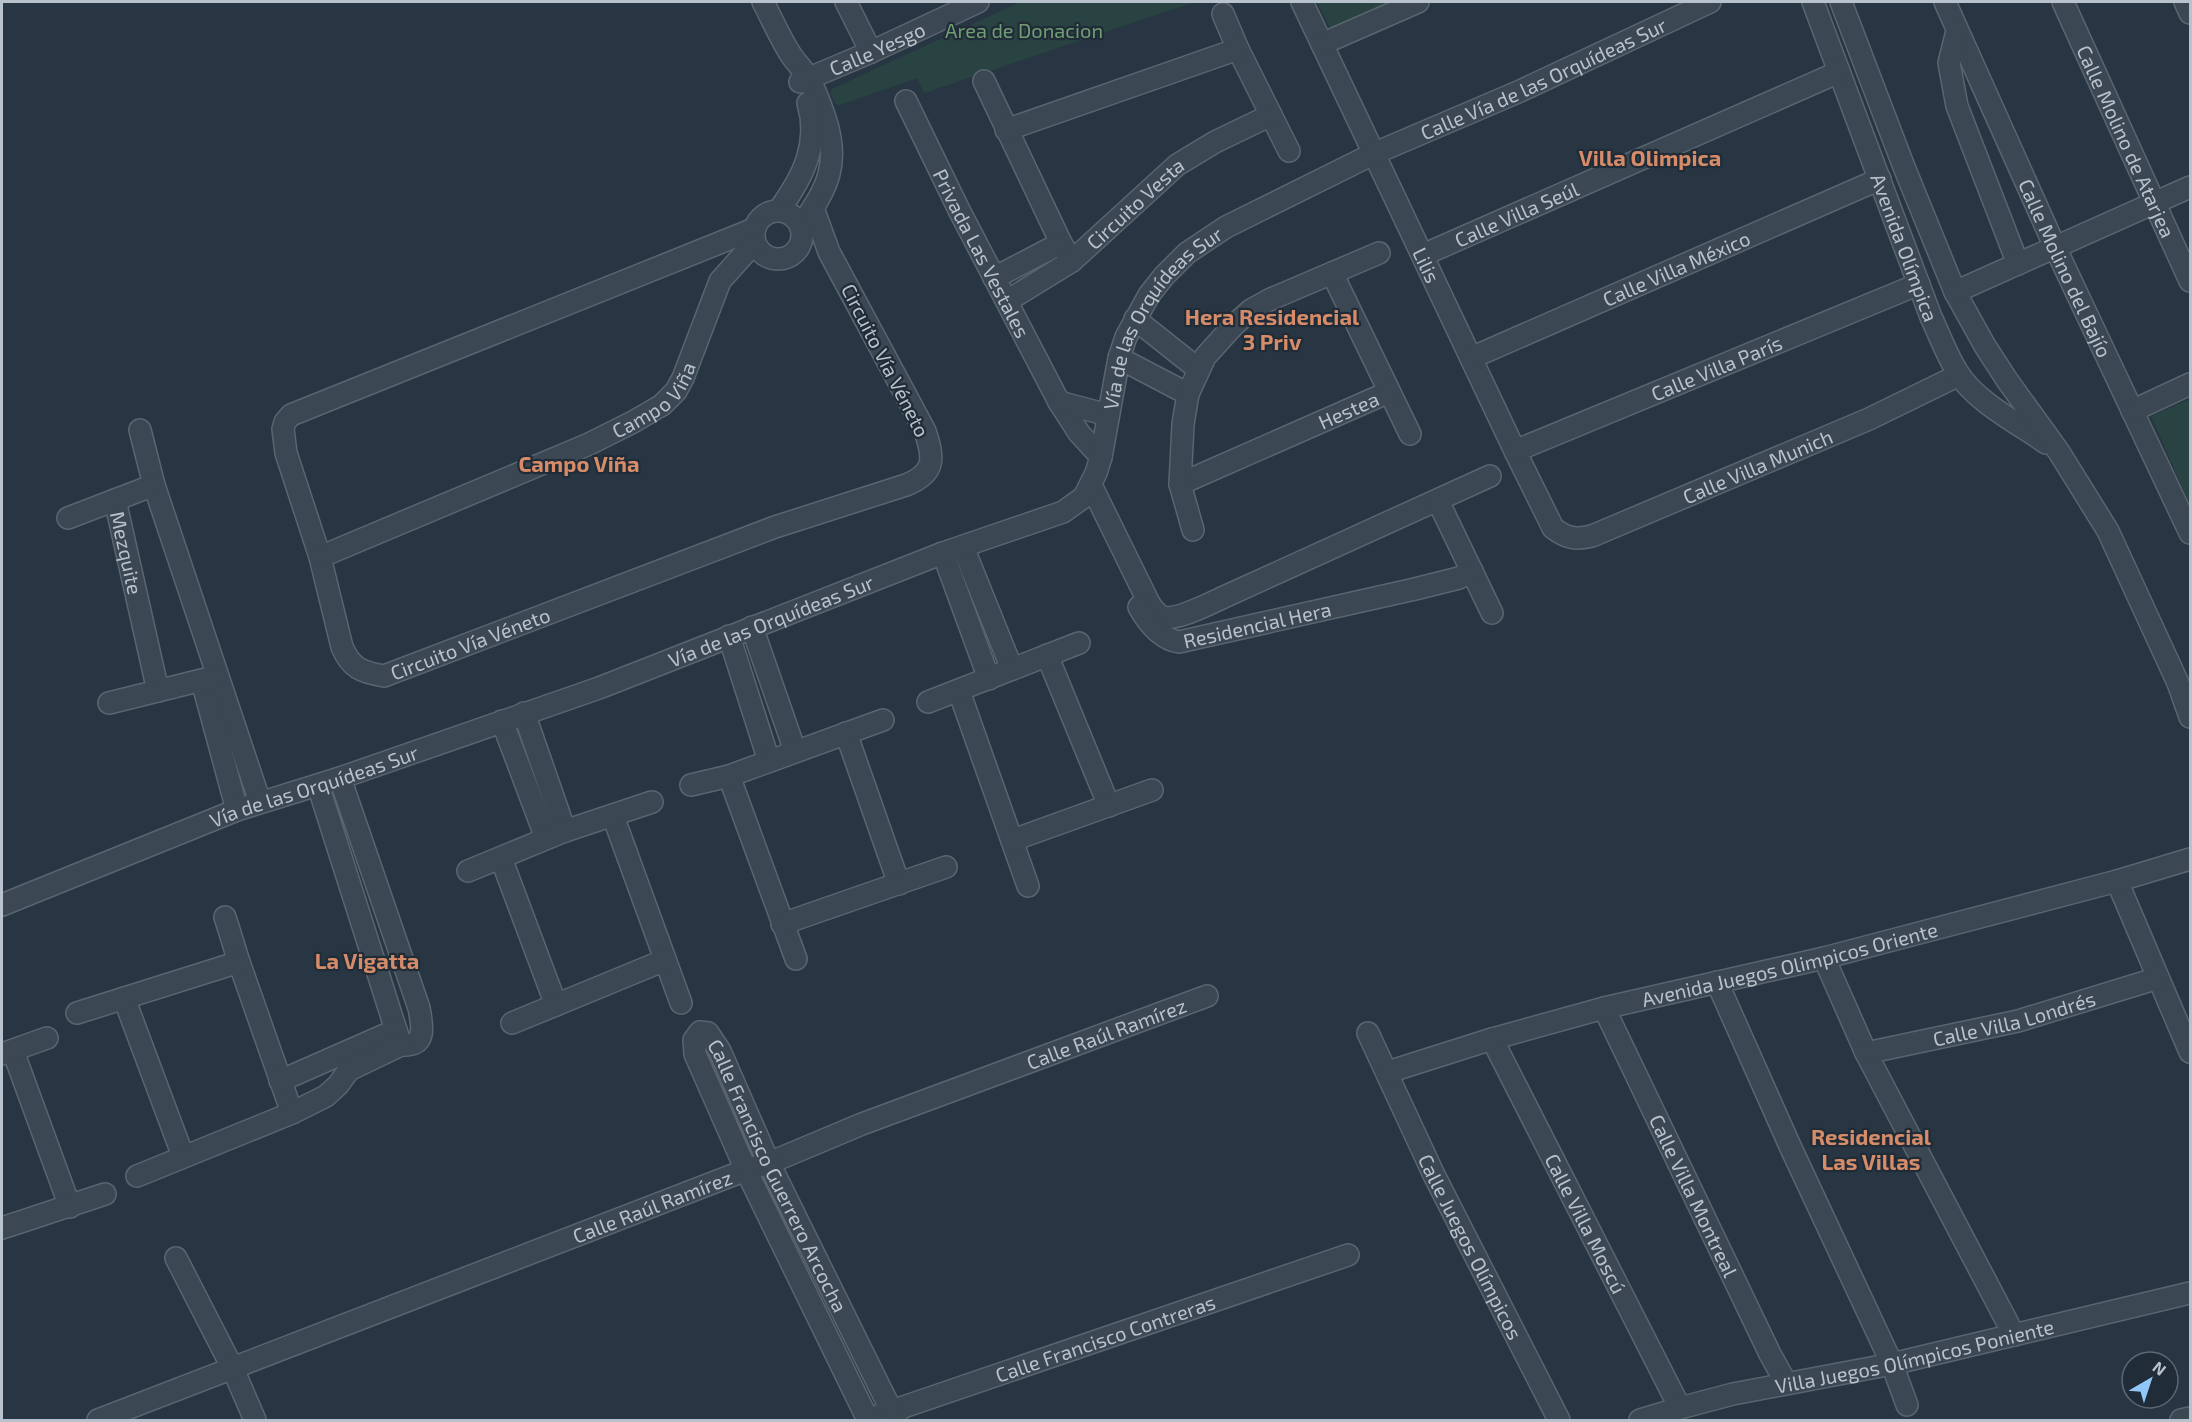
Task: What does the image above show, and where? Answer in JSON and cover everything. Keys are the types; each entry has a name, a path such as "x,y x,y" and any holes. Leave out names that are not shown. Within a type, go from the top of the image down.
{"street":[{"path":"763,2 827,122 833,150 828,180 801,226"},
{"path":"846,2 871,52"},
{"name":"Lilis","path":"1302,2 1553,528"},
{"path":"1322,44 1418,2"},
{"name":"Calle Vía de las Orquídeas Sur","path":"1373,154 1518,92 1710,2"},
{"name":"Avenida Olímpica","path":"1813,2 1935,326 1959,375 1993,407 2059,452"},
{"name":"Avenida Olímpica","path":"1841,2 1955,292 1985,346 2059,452 2108,531 2184,681 2190,717"},
{"name":"Calle Molino del Bajío","path":"1945,2 2055,247 2190,533"},
{"name":"Calle Molino de Atarjea","path":"2063,2 2190,281"},
{"path":"2185,2 2190,13"},
{"name":"Calle Yesgo","path":"804,80 871,52 972,3"},
{"path":"1223,14 1289,151"},
{"path":"1957,31 1949,63 1957,106 2018,264"},
{"path":"1006,130 1238,49"},
{"name":"Calle Villa Seúl","path":"1423,255 1839,72"},
{"path":"779,210 796,187 812,142 813,118 804,80"},
{"path":"984,81 1067,252 994,278"},
{"name":"Privada Las Vestales","path":"906,101 1059,402 1079,433 1101,457"},
{"name":"Circuito Vesta","path":"1006,301 1177,165 1215,142 1271,115"},
{"name":"Vía de las Orquídeas Sur","path":"2,905 237,810 340,778 599,687 953,550 1063,512 1087,491 1101,457 1119,358 1135,319 1164,276 1186,254 1226,227 1373,154"},
{"name":"Calle Villa México","path":"1472,358 1880,179"},
{"path":"1955,292 2190,187"},
{"name":"Circuito Vía Véneto","path":"754,236 291,415 284,425 285,446 320,557 347,660 360,669 384,676 775,527 919,480 929,469 931,460 931,449 925,431 829,252 813,208"},
{"path":"779,210 792,215 801,226 802,240 799,248 792,255 784,259 775,259 759,250 754,236 757,221 770,211 779,210"},
{"name":"Campo Viña","path":"320,557 589,444 662,405 676,391 683,378 720,281 754,236"},
{"path":"1193,530 1180,484 1183,424 1188,394 1198,369 1217,343 1251,310 1271,299 1379,253"},
{"name":"Hestea","path":"1180,484 1389,392 1332,273"},
{"name":"Calle Villa París","path":"1515,452 1919,285"},
{"path":"1135,319 1198,369"},
{"path":"1119,358 1188,394"},
{"name":"Calle Villa Munich","path":"1553,528 1571,538 1580,539 1592,536 1869,418 1959,375"},
{"path":"2132,411 2190,384"},
{"path":"1389,392 1410,434"},
{"path":"1059,402 1108,415"},
{"path":"140,430 210,678 237,810"},
{"name":"Residencial Hera","path":"1144,606 1163,617 1172,618 1224,597 1490,476"},
{"name":"Mezquite","path":"154,485 115,500 158,691"},
{"name":"Residencial Hera","path":"1087,491 1153,627 1175,641 1186,641 1448,581 1472,571"},
{"path":"68,518 115,500"},
{"path":"1438,501 1492,613"},
{"path":"953,550 1012,669"},
{"path":"953,550 988,679"},
{"path":"1224,597 1233,629"},
{"path":"752,627 795,751"},
{"path":"729,636 769,761"},
{"path":"928,702 1079,643"},
{"path":"1047,655 1109,806"},
{"path":"109,703 210,678"},
{"path":"210,678 260,802"},
{"path":"959,691 1028,886"},
{"path":"525,713 565,831"},
{"path":"691,785 729,776 883,720"},
{"path":"502,721 546,838"},
{"path":"846,733 899,884"},
{"path":"729,776 796,959"},
{"path":"318,785 398,1037 410,1044 421,1038 422,1028 418,1008 340,778"},
{"path":"1013,840 1152,790"},
{"path":"468,871 546,838 652,802"},
{"path":"613,816 681,1003"},
{"path":"501,858 556,1005"},
{"name":"Avenida Juegos Olimpicos Oriente","path":"1388,1072 1492,1039 1604,1008 1824,958 2117,881 2190,859"},
{"path":"782,924 946,867"},
{"path":"2117,881 2190,1052"},
{"path":"225,917 292,1113"},
{"path":"1824,958 1866,1053 2014,1335"},
{"path":"513,1023 665,960"},
{"path":"77,1013 239,962"},
{"name":"Calle Villa Londrés","path":"1866,1053 2018,1021 2158,978"},
{"path":"1717,982 1790,1146 1892,1364 1907,1405"},
{"name":"Calle Raúl Ramírez","path":"98,1420 769,1163 862,1124 1207,996"},
{"path":"124,998 183,1156"},
{"name":"Calle Villa Montreal","path":"1604,1008 1676,1161 1786,1383"},
{"name":"Calle Francisco Guerrero Arcocha","path":"866,1420 746,1170 694,1054 694,1040 700,1032 708,1033 714,1040 769,1163 893,1416"},
{"name":"Calle Juegos Olímpicos","path":"1368,1033 1434,1175 1559,1420"},
{"path":"280,1081 398,1037"},
{"path":"136,1176 292,1113 326,1096 349,1070 398,1037"},
{"path":"47,1038 8,1052 70,1207"},
{"name":"Calle Villa Moscú","path":"1492,1039 1680,1407"},
{"path":"704,1074 725,1063"},
{"path":"2,1228 105,1194"},
{"name":"Calle Francisco Contreras","path":"866,1420 893,1416 1347,1255"},
{"path":"176,1258 233,1369 255,1420"},
{"name":"Villa Juegos Olímpicos Poniente","path":"1640,1420 1680,1407 1786,1383 1892,1364 2190,1293"},
{"path":"2181,1420 2190,1418"}],"green space":[{"name":"Area de Donacion","path":"1020,2 1195,2 924,93 917,78 837,106 830,93 832,89"},
{"path":"1317,2 1399,2 1331,30"},
{"path":"2190,399 2190,505 2151,416"}],"district":[{"name":"Villa Olimpica","path":"1650,157"},
{"name":"Hera Residencial 3 Priv","path":"1272,328"},
{"name":"Campo Viña","path":"579,463"},
{"name":"La Vigatta","path":"367,960"},
{"name":"Residencial Las Villas","path":"1871,1148"}]}
